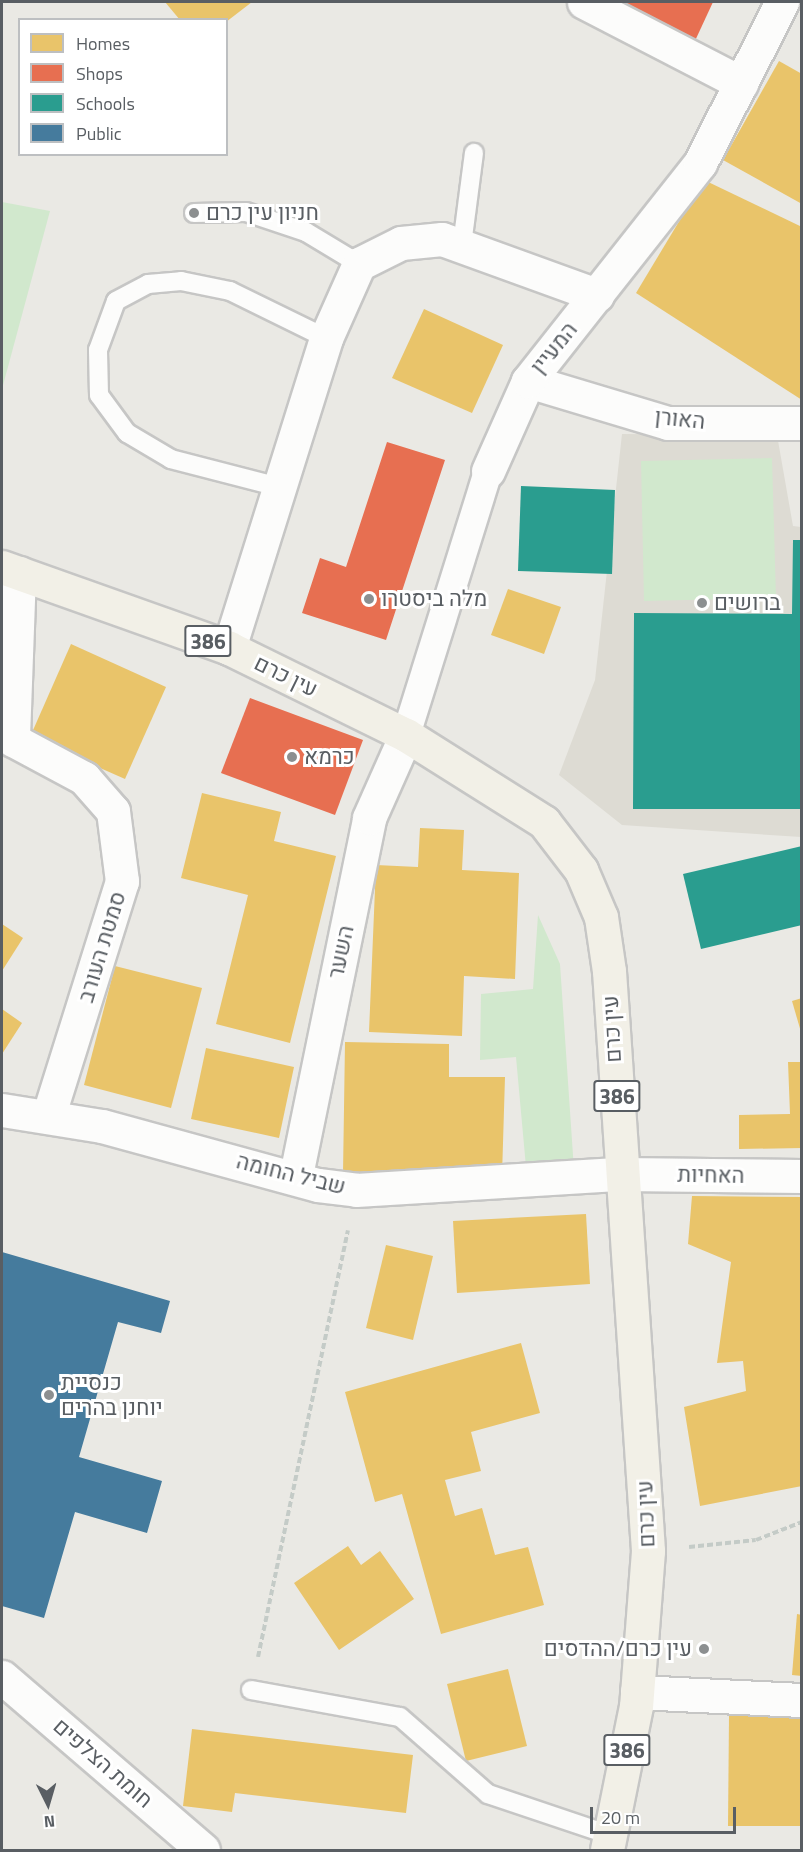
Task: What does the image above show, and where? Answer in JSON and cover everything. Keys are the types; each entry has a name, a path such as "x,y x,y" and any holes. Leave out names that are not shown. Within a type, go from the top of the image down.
{"main road":[{"name":"עין כרם","path":"10,570 229,648 406,735 544,822 581,870 601,917 609,971 648,1551 637,1692 608,1843"}],"street":[{"path":"584,2 741,83"},
{"name":"המעיין","path":"406,735 488,471 528,381 700,163 782,2"},
{"path":"229,648 326,338 359,264 401,243 442,239 597,295"},
{"name":"האורן","path":"528,381 668,423 801,423"},
{"name":"סמטת העורב","path":"10,570 7,744 84,778 113,811 122,881 48,1117"},
{"name":"השער","path":"296,1175 369,818 406,735"},
{"name":"שביל החומה","path":"2,1110 48,1117 296,1175 318,1185 356,1190 621,1174"},
{"name":"האחיות","path":"621,1174 801,1176"},
{"name":"חומת הצלפים","path":"2,1677 203,1851"},
{"path":"637,1692 801,1701"}],"lane":[{"path":"462,245 474,153"},
{"path":"194,213 246,212 306,232 359,264"},
{"path":"279,487 171,459 128,433 99,395 98,350 116,301 148,284 181,281 230,291 326,338"},
{"path":"251,1690 400,1717 488,1794 608,1843"}],"path":[{"path":"251,1690 356,1190"},
{"path":"648,1551 756,1540 801,1522"}],"shaded area":[{"name":"ברושים","path":"622,434 777,435 793,526 801,527 801,837 622,825 559,775 595,680"}],"green space":[{"path":"2,202 50,211 2,389"},
{"path":"772,458 776,598 644,601 641,461"},
{"path":"538,915 560,964 574,1170 526,1167 516,1057 480,1060 481,994 533,989"}],"building: Homes":[{"path":"165,2 252,2 228,20 228,18 178,18"},
{"path":"779,61 802,74 802,204 723,160"},
{"path":"704,180 802,227 802,400 636,293"},
{"path":"424,309 503,345 472,413 392,378"},
{"path":"508,589 561,607 544,654 491,635"},
{"path":"71,644 166,687 125,779 30,737"},
{"path":"202,793 281,812 274,841 336,856 290,1043 216,1024 248,895 181,878"},
{"path":"420,828 464,830 462,870 519,873 515,979 464,976 462,1036 369,1032 376,865 418,867"},
{"path":"2,924 23,938 2,971"},
{"path":"115,966 202,988 171,1108 84,1085"},
{"path":"802,998 802,1032 801,1032 792,1001"},
{"path":"2,1009 22,1023 2,1054"},
{"path":"345,1042 449,1044 449,1077 505,1077 502,1176 343,1173"},
{"path":"206,1048 294,1067 279,1138 191,1119"},
{"path":"788,1062 802,1062 802,1148 739,1149 739,1115 790,1114"},
{"path":"692,1196 802,1197 802,1486 700,1506 684,1407 746,1391 743,1361 717,1363 731,1262 688,1244"},
{"path":"586,1214 590,1284 457,1293 453,1221"},
{"path":"386,1245 433,1256 413,1340 366,1328"},
{"path":"521,1343 540,1413 471,1432 481,1471 445,1480 455,1516 482,1508 495,1555 528,1547 544,1605 441,1634 402,1494 375,1502 345,1392"},
{"path":"348,1546 361,1565 380,1551 414,1599 339,1650 294,1583"},
{"path":"797,1614 802,1615 802,1676 792,1675"},
{"path":"508,1669 527,1746 466,1761 447,1684"},
{"path":"729,1716 802,1716 802,1826 728,1826"},
{"path":"192,1729 413,1755 406,1813 235,1793 232,1812 183,1806"}],"building: Shops":[{"path":"620,2 713,2 694,43 617,8"},
{"path":"387,442 445,460 386,640 302,613 320,558 346,567"},
{"name":"כרמא","path":"250,698 363,740 335,815 221,773"}],"building: Schools":[{"path":"521,486 615,490 612,574 518,571"},
{"path":"793,540 802,540 802,809 633,809 634,613 792,614"},
{"path":"802,846 802,925 701,949 683,874"}],"building: Public":[{"name":"כנסיית יוחנן בהרים","path":"2,1252 170,1301 161,1333 118,1322 79,1457 162,1481 147,1533 75,1512 44,1618 2,1606"}],"place":[{"name":"חניון עין כרם","path":"194,213"},
{"name":"מלה ביסטרו","path":"369,599"},
{"name":"ברושים","path":"702,603"},
{"name":"כרמא","path":"292,757"},
{"name":"כנסיית יוחנן בהרים","path":"49,1395"},
{"name":"עין כרם/ההדסים","path":"704,1649"}]}
